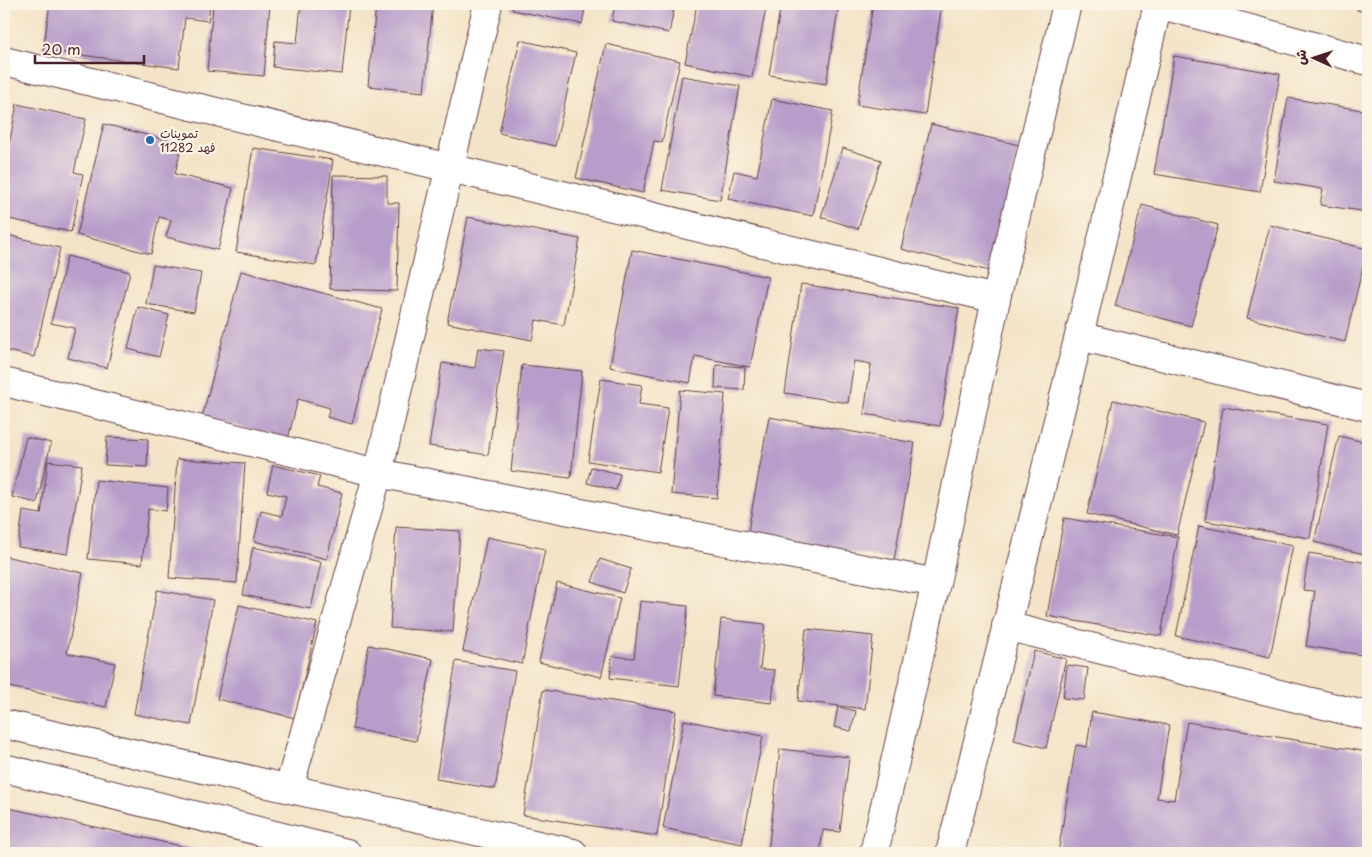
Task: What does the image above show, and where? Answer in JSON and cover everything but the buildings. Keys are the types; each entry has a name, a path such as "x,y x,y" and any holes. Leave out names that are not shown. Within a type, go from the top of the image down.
{"street":[{"path":"289,788 378,473 488,4"},
{"path":"874,853 936,583 996,299 1067,4"},
{"path":"950,853 1079,336 1158,4 1368,61"},
{"path":"4,61 996,299"},
{"path":"1079,336 1368,407"},
{"path":"5,387 378,473 936,583"},
{"path":"1006,626 1368,716"},
{"path":"4,724 573,853"},
{"path":"4,768 347,853"}],"place":[{"name":"تموينات فهد 11282","path":"150,140"}]}
